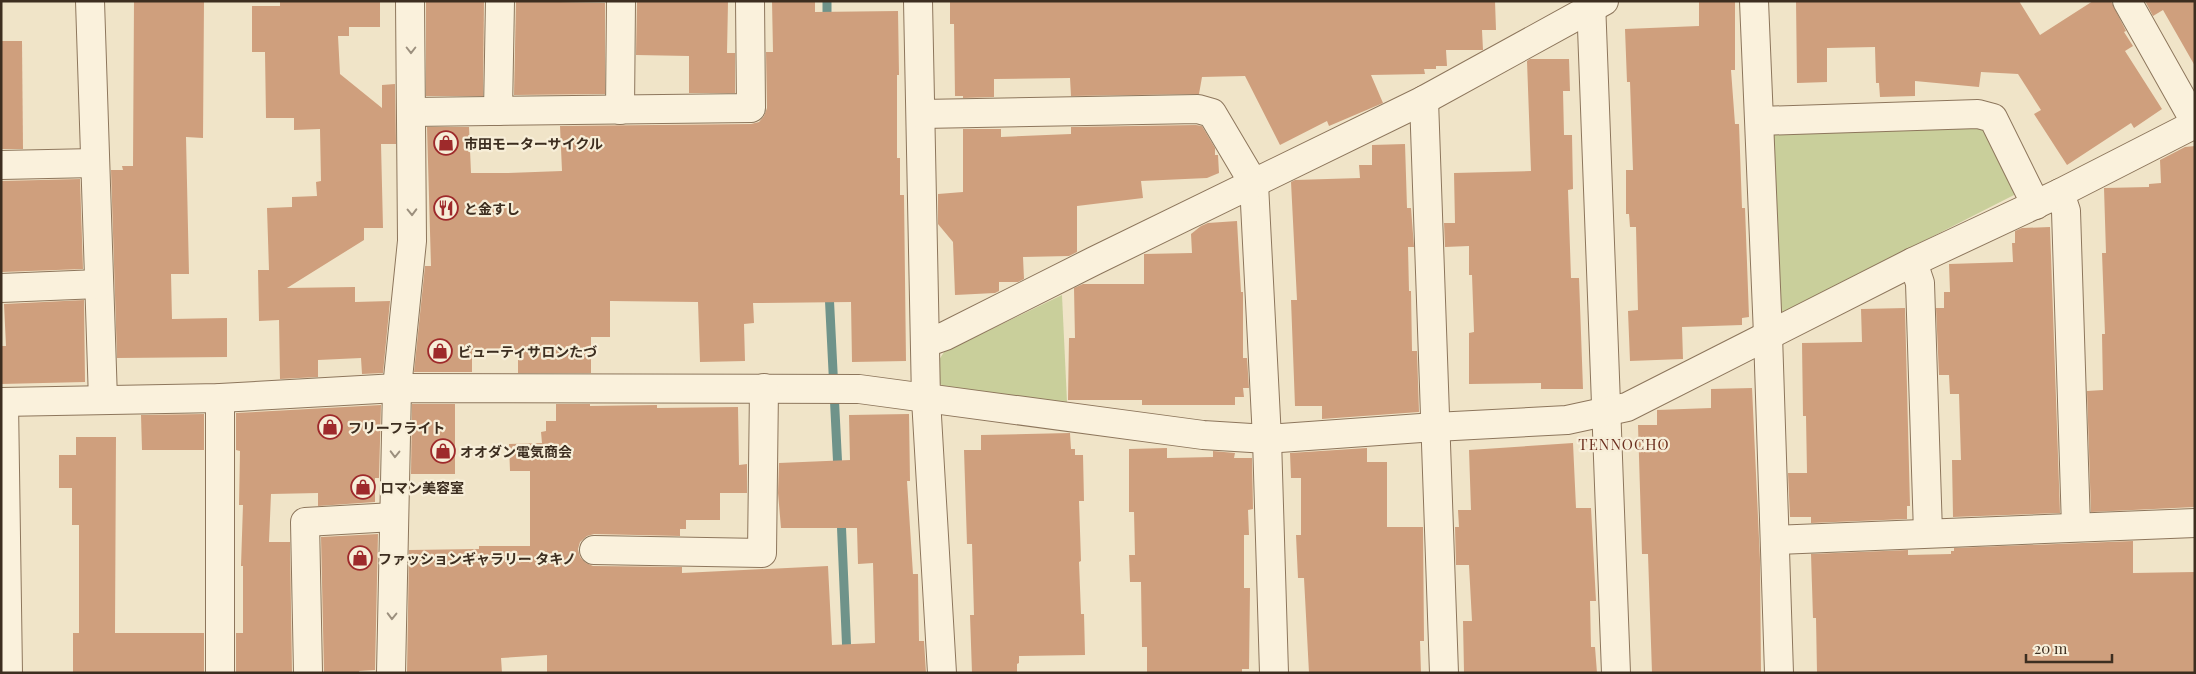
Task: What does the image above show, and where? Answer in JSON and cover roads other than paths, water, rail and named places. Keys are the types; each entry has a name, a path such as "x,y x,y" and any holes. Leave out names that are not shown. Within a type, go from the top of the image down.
{"street":[{"path":"90,1 103,400"},
{"path":"391,673 397,388 412,241 410,1"},
{"path":"498,111 500,1"},
{"path":"620,110 621,1"},
{"path":"411,112 751,108 750,1"},
{"path":"918,1 922,114 926,399 942,673"},
{"path":"1754,1 1768,335 1779,673"},
{"path":"8,673 3,402 220,398 397,388 859,389 1203,435 1267,438 1435,426 1567,420 1627,407 1914,262 2060,194 2195,123 2127,1"},
{"path":"925,343 945,336 1424,100 1595,3 1605,411 1616,673"},
{"path":"1424,100 1444,673"},
{"path":"922,114 1198,109 1212,113 1254,184 1267,438 1274,673"},
{"path":"1760,121 1978,114 1993,118 2036,205"},
{"path":"1,165 95,163"},
{"path":"2060,194 2066,211 2076,527"},
{"path":"1914,262 1920,283 1928,533"},
{"path":"1,288 99,284"},
{"path":"594,550 762,553 764,388"},
{"path":"220,398 220,673"},
{"path":"308,673 305,522 394,516"},
{"path":"1774,540 2195,523"}],"waterway":[{"path":"827,1 827,23"},
{"path":"829,291 838,471"},
{"path":"841,516 847,656"}],"place":[{"name":"市田モーターサイクル","path":"446,143"},
{"name":"と金すし","path":"446,208"},
{"name":"ビューティサロンたづ","path":"440,351"},
{"name":"フリーフライト","path":"330,427"},
{"name":"オオダン電気商会","path":"443,451"},
{"name":"ロマン美容室","path":"363,487"},
{"name":"ファッションギャラリー タキノ","path":"360,558"}],"district":[{"name":"TENNOCHO","path":"1624,444"}]}
